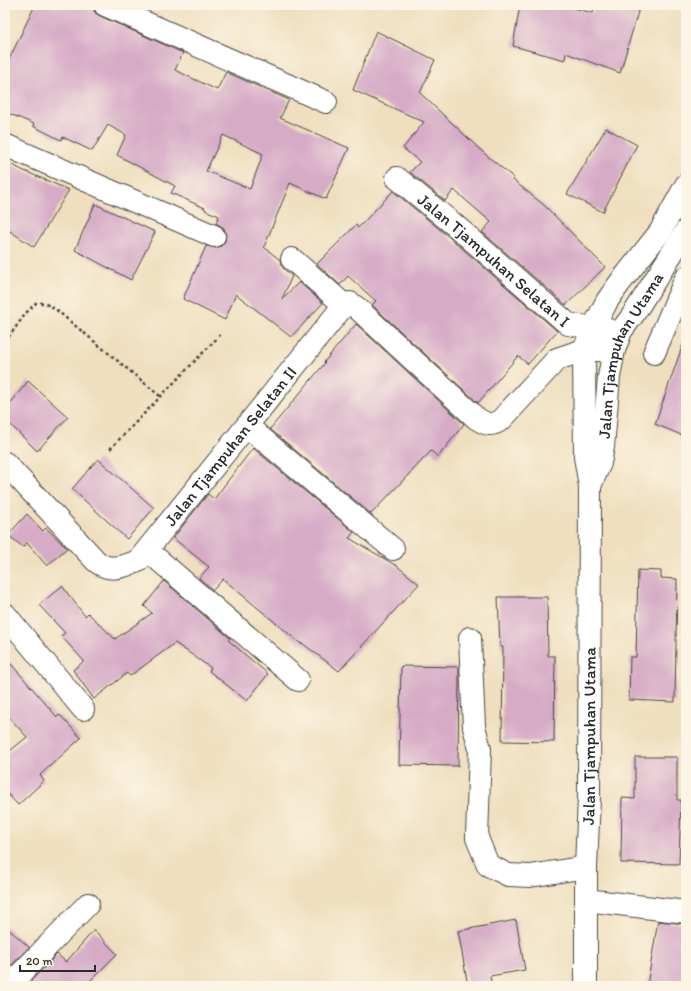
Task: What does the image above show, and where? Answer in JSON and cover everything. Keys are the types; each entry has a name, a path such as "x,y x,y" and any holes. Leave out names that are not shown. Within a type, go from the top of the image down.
{"street":[{"path":"105,5 326,102"},
{"path":"5,145 214,236"},
{"name":"Jalan Tjampuhan Selatan I","path":"397,178 457,227 568,324 593,328 618,341"},
{"name":"Jalan Tjampuhan Utama","path":"586,986 586,867 589,798 590,500 585,458 584,350 593,328 607,301 660,232 686,185"},
{"name":"Jalan Tjampuhan Utama","path":"590,500 603,447 609,378 618,341 686,231"},
{"path":"292,259 344,305 350,303 357,308 476,418 489,424 494,424 501,420 557,360 584,350 618,341"},
{"path":"654,353 686,278"},
{"name":"Jalan Tjampuhan Selatan II","path":"5,463 99,564 106,567 118,568 138,561 344,305"},
{"path":"247,426 393,549"},
{"path":"147,550 298,680"},
{"path":"5,614 83,709"},
{"path":"470,638 474,728 480,750 477,838 488,865 508,875 530,876 586,867"},
{"path":"586,900 686,912"},
{"path":"9,986 88,904"}],"path":[{"path":"5,342 26,313 36,303 44,303 54,308 160,396"},
{"path":"110,448 220,334"}],"building":[{"path":"35,5 88,5 93,7 95,13 100,16 183,53 175,70 217,90 226,72 289,100 280,118 349,148 326,199 290,183 264,247 280,260 283,268 292,276 282,299 299,282 323,303 291,337 236,294 225,320 183,299 206,246 215,248 221,246 225,241 226,234 224,228 216,223 219,216 171,193 175,186 117,155 126,135 108,125 92,151 63,137 61,140 33,126 34,124 5,112 5,68","holes":["223,135 263,154 250,189 206,171"]},
{"path":"520,5 563,5 593,13 595,5 640,5 620,73 566,53 565,60 513,46"},
{"path":"376,31 435,60 420,93 485,154 514,178 513,180 545,206 605,267 566,305 482,232 491,222 454,190 445,201 410,172 420,162 403,148 424,122 353,90"},
{"path":"606,128 637,145 603,212 567,194"},
{"path":"5,161 69,190 34,247 5,228"},
{"path":"393,191 449,237 557,331 528,364 518,356 478,403 372,305 376,301 348,276 340,285 317,264 356,225 358,228"},
{"path":"95,204 155,232 131,280 75,250"},
{"path":"356,324 464,424 438,457 431,451 371,514 270,429"},
{"path":"683,344 686,345 686,437 655,424"},
{"path":"28,381 68,417 37,451 5,419 5,410"},
{"path":"253,448 354,532 349,538 397,566 419,584 339,671 302,643 301,644 223,579 213,590 199,578 209,567 173,538 208,494 214,499"},
{"path":"98,459 154,508 127,539 72,489"},
{"path":"27,514 43,531 46,528 67,548 47,566 27,543 23,547 8,535"},
{"path":"638,570 661,571 661,578 677,579 675,702 629,700 630,657 636,657"},
{"path":"164,581 230,638 228,640 268,674 247,701 209,671 211,668 175,643 130,676 127,673 94,699 73,670 84,661 61,636 65,633 39,605 62,586 85,616 88,613 115,639 152,613 144,606"},
{"path":"498,597 547,597 548,656 555,656 554,742 502,741 503,647 500,647"},
{"path":"5,657 57,717 60,715 81,738 40,775 44,781 18,805 5,791 5,755 27,737 5,713"},
{"path":"401,666 459,667 458,766 399,765"},
{"path":"635,757 677,757 677,800 681,800 679,864 621,863 622,798 635,799"},
{"path":"516,920 525,970 490,976 492,986 468,986 458,931"},
{"path":"658,921 686,924 686,986 647,986"},
{"path":"5,926 29,947 5,972"},
{"path":"94,930 117,954 85,986 26,986 57,954 66,962"}]}
